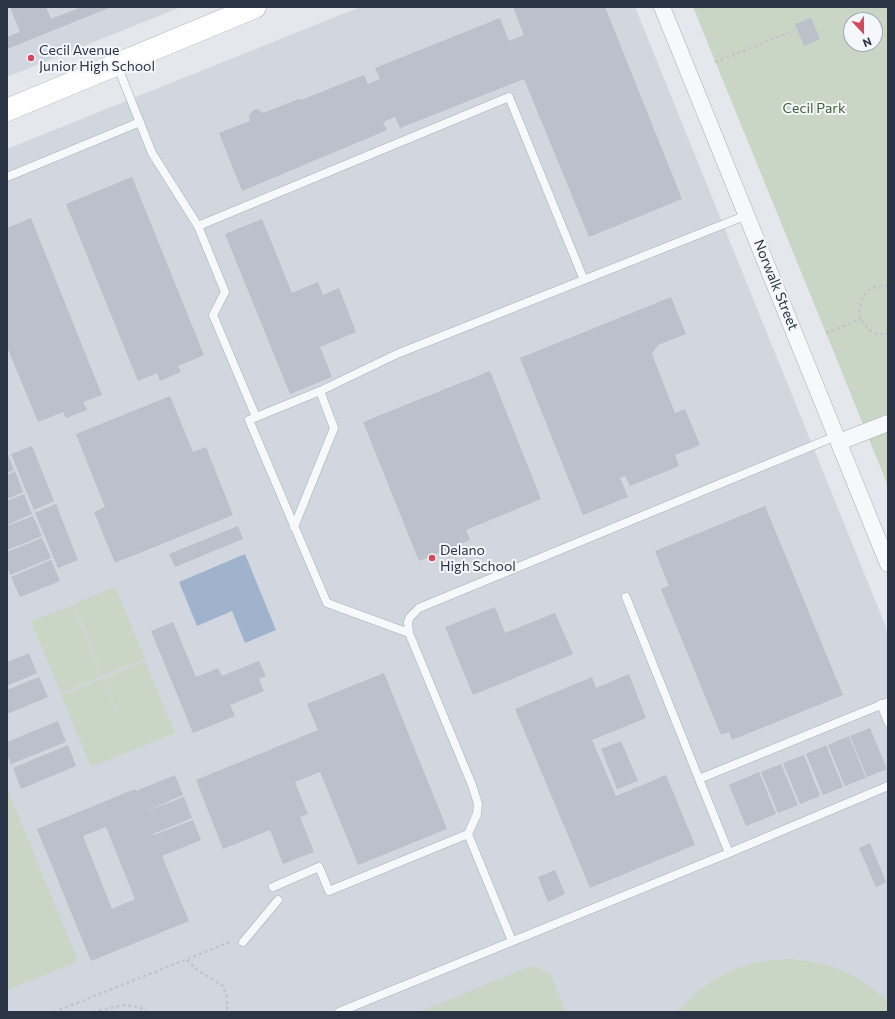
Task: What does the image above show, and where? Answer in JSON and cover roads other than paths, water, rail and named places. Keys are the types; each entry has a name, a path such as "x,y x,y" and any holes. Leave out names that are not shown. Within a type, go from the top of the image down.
{"main road":[{"path":"7,110 255,7"}],"street":[{"name":"Norwalk Street","path":"662,7 888,564"},
{"path":"837,439 888,422"}],"lane":[{"path":"117,64 152,153 198,226 225,292 213,315 256,417"},
{"path":"198,226 509,97 584,280"},
{"path":"7,177 140,122"},
{"path":"409,634 327,604 249,420 320,391 397,354 747,215"},
{"path":"294,527 334,428 320,391"},
{"path":"273,886 319,867 329,891 468,834 477,814 476,796 409,634 408,622 410,617 419,608 837,439"},
{"path":"626,596 729,853"},
{"path":"699,779 885,703 888,722"},
{"path":"339,1012 729,853 888,786"},
{"path":"468,834 512,941"},
{"path":"243,942 278,900"}],"water":[{"path":"245,554 276,630 245,643 232,611 197,626 179,582"}],"place":[{"name":"Cecil Avenue Junior High School","path":"31,58"},
{"name":"Delano High School","path":"432,558"}],"park label":[{"name":"Cecil Park","path":"814,108"}]}
